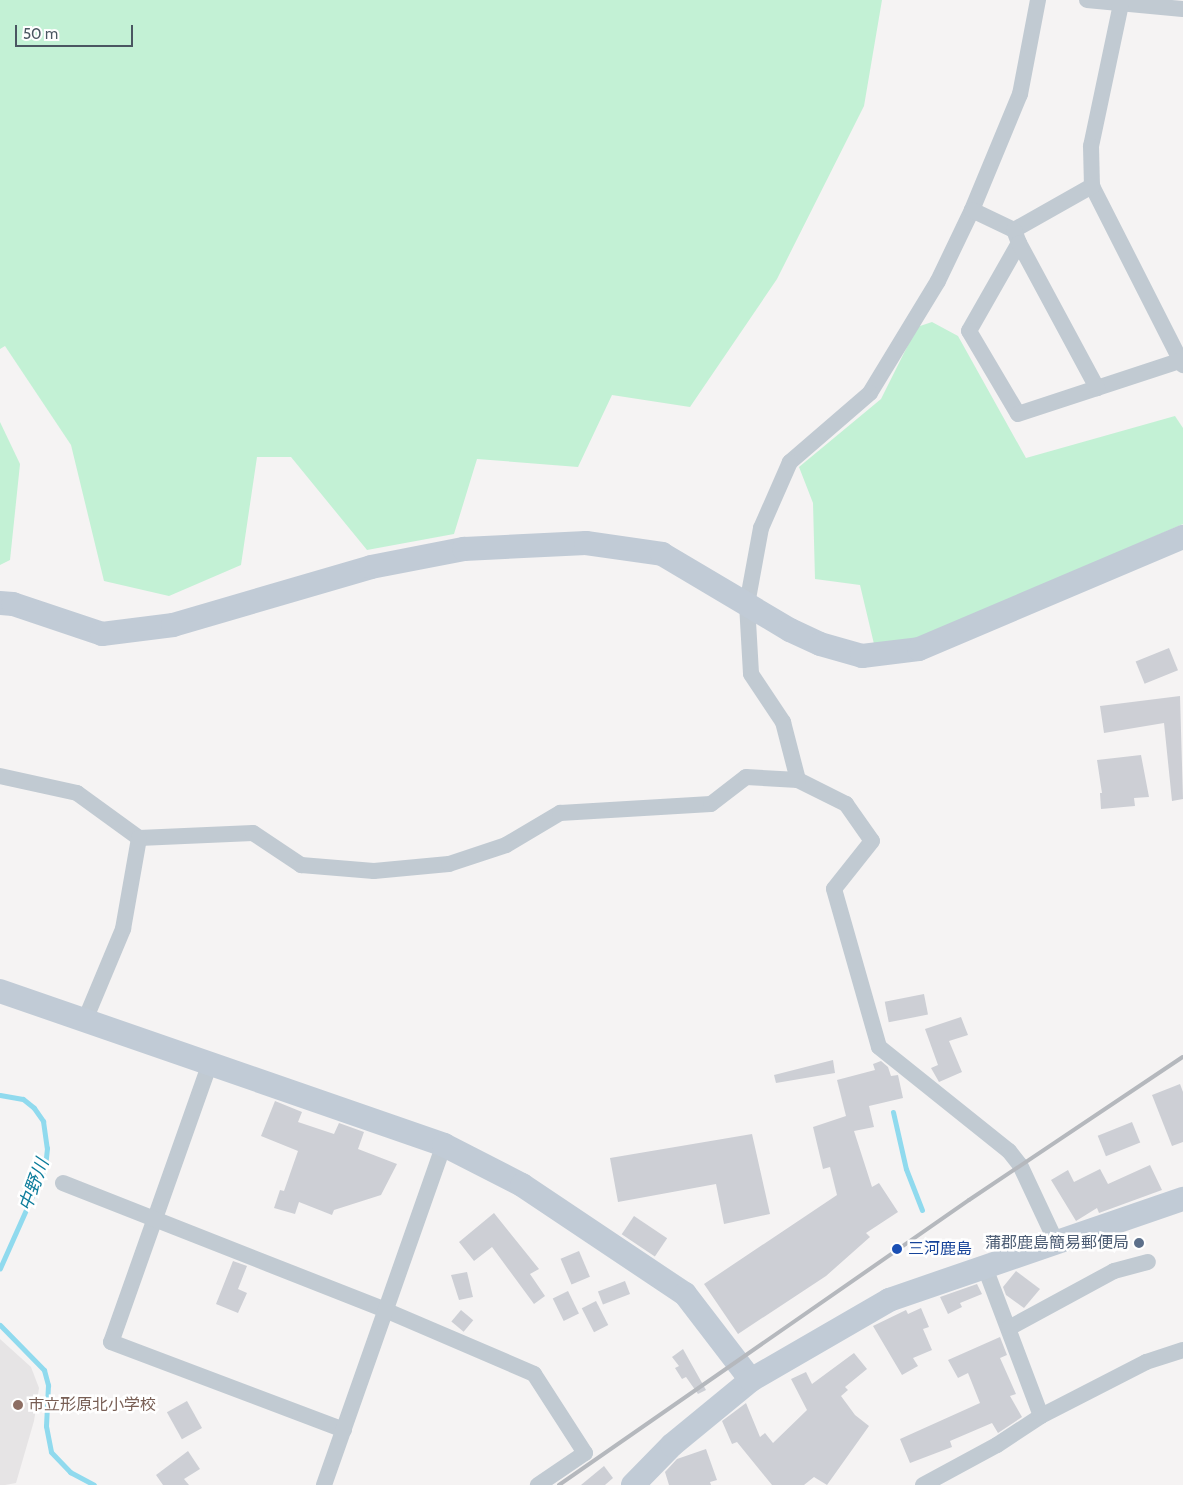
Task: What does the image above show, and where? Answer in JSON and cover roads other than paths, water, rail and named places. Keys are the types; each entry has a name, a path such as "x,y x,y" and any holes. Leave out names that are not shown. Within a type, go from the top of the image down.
{"street":[{"path":"798,780 783,722 751,674 747,604 761,528 790,462 870,393 938,282 972,210 1020,94 1038,0"},
{"path":"1087,0 1183,9"},
{"path":"1092,186 1016,237 969,331 1018,414 1182,363 1092,186 1090,146 1121,4"},
{"path":"972,210 1016,237 1097,388"},
{"path":"0,603 13,604 102,634 173,626 371,567 464,549 586,543 662,554 820,644 862,656 920,649 1183,536"},
{"path":"0,776 77,793 139,838 253,833 301,865 374,871 449,864 506,845 560,813 711,804 746,777 798,780 846,804 872,841 834,889 879,1047 1008,1151 1020,1165 1056,1242"},
{"path":"86,1020 123,929 139,838"},
{"path":"0,990 444,1145 522,1185 685,1294 751,1380"},
{"path":"210,1063 110,1342 344,1430"},
{"path":"324,1485 444,1145"},
{"path":"63,1184 154,1217 386,1310 534,1374 585,1453 538,1485"},
{"path":"633,1485 672,1445 751,1380 889,1300 1183,1199"},
{"path":"1009,1328 1114,1271 1148,1262"},
{"path":"984,1266 1041,1416"},
{"path":"923,1485 997,1445 1041,1416 1146,1362 1183,1350"}],"waterway":[{"name":"中野川","path":"0,1095 23,1099 34,1108 43,1121 47,1148 45,1167 0,1268"},
{"path":"893,1112 906,1169 922,1210"},
{"name":"中野川","path":"0,1325 44,1370 48,1385 46,1426 51,1452 70,1472 94,1485"}],"railway":[{"path":"559,1485 969,1200 1183,1057"}],"place":[{"name":"蒲郡鹿島簡易郵便局","path":"1139,1243"},
{"name":"三河鹿島","path":"897,1249"},
{"name":"市立形原北小学校","path":"18,1405"}]}
